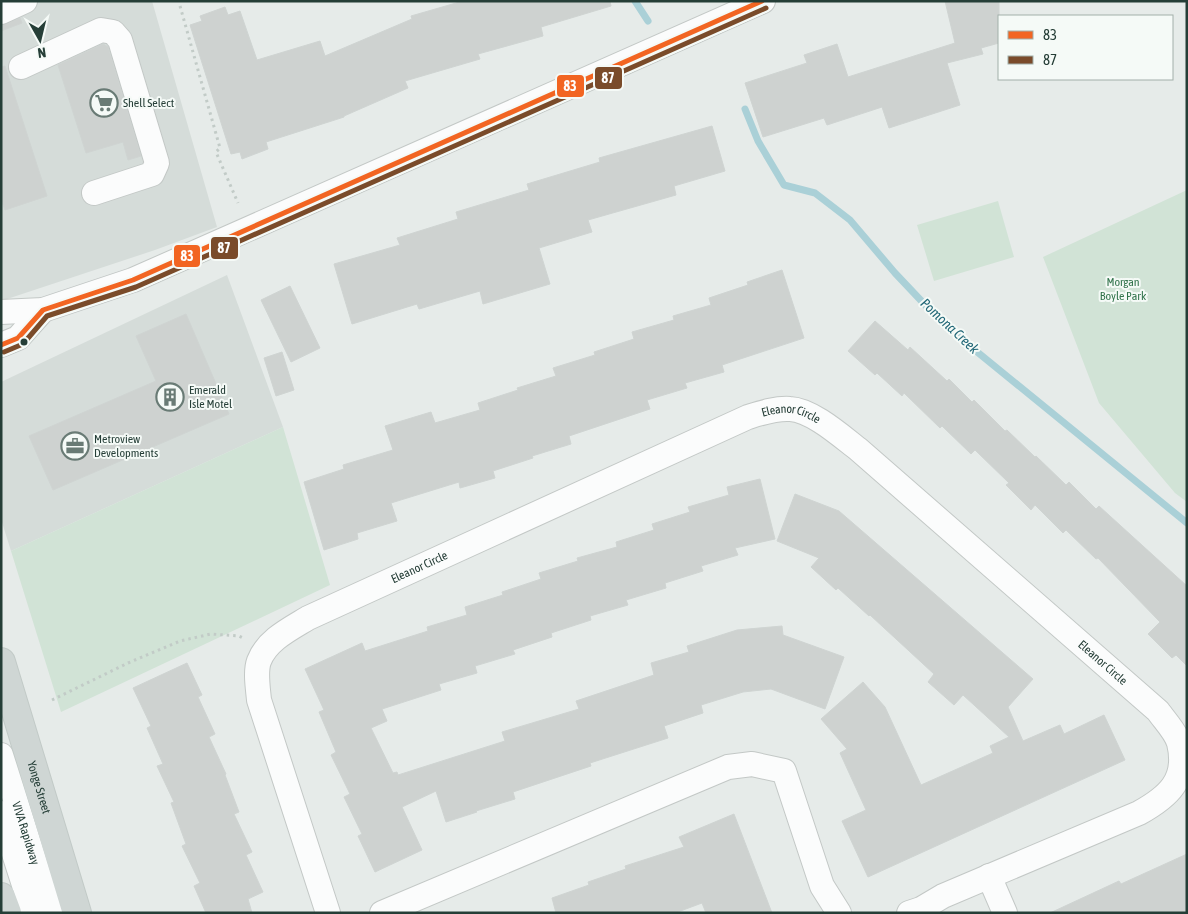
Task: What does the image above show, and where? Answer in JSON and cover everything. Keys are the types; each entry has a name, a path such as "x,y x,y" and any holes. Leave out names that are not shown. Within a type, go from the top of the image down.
{"main road":[{"name":"Yonge Street","path":"1,662 77,913"},
{"path":"1,897 6,913"}],"street":[{"path":"1,12 25,1"},
{"path":"1,312 43,310 133,280 763,1"},
{"path":"21,67 101,30 113,32 120,40 157,163 152,174 94,193"},
{"path":"1,345 18,338 43,310"},
{"name":"Eleanor Circle","path":"328,913 259,700 257,683 258,662 267,648 285,632 308,618 738,421 768,412 791,408 813,416 858,448 1158,711 1179,743 1182,763 1180,777 1162,800 1139,813 989,876 909,913"},
{"name":"VIVA Rapidway","path":"1,755 51,913"},
{"path":"382,913 728,767 752,764 784,771 822,886 826,896 839,913"},
{"name":"VIVA Rapidway","path":"1,813 33,913"},
{"path":"989,876 1005,913"}],"path":[{"path":"180,6 220,148 216,152 238,203"},
{"path":"52,700 154,652 180,642 211,634 239,636 267,648"}],"shaded area":[{"path":"1,1 152,1 217,227 155,250 1,301"},
{"path":"227,275 283,427 11,551 1,519 1,382"}],"green space":[{"name":"Morgan Boyle Park","path":"1187,190 1187,502 1175,493 1099,403 1043,257"},
{"path":"998,201 1014,257 934,281 917,225"},
{"path":"283,427 330,585 61,712 11,551"}],"building":[{"path":"463,1 610,1 611,6 541,27 543,36 478,54 480,59 405,81 408,88 344,117 266,142 268,149 242,159 240,152 231,154 190,25 202,21 200,16 225,7 228,15 240,11 257,60 320,41 325,56 412,19 411,16"},
{"path":"945,1 999,1 998,43 981,48 983,54 947,63 960,105 889,128 882,107 827,125 824,118 763,137 745,83 807,63 804,55 837,44 848,77 955,43"},
{"path":"20,18 22,23 1,31 1,25"},
{"path":"103,44 108,47 141,156 128,160 123,142 86,153 58,65"},
{"path":"5,66 47,196 5,210 1,199 1,67"},
{"path":"712,126 725,171 674,186 676,195 588,220 592,232 539,248 550,284 483,304 480,291 419,309 417,304 352,324 334,264 400,245 397,238 458,219 456,212 529,190 527,184 600,162 599,158"},
{"path":"782,270 804,338 722,365 724,372 685,383 687,388 647,400 650,409 569,436 571,444 493,471 495,478 460,488 459,482 391,503 397,521 357,533 358,539 324,550 304,482 344,469 343,465 393,450 385,426 431,412 435,423 480,410 478,403 556,376 553,368 595,355 594,352 634,339 632,332 674,320 673,316 711,305 709,298 748,285 747,282"},
{"path":"290,286 320,348 291,362 261,300"},
{"name":"Emerald Isle Motel","path":"186,314 229,414 53,490 29,436 156,381 136,336"},
{"path":"875,321 908,350 910,347 947,381 949,379 972,402 974,400 1005,431 1007,430 1066,485 1069,482 1096,509 1099,506 1187,586 1187,666 1176,655 1172,658 1148,634 1160,622 1098,558 1096,559 1066,530 1063,533 1035,505 1031,510 1006,485 1009,483 975,450 971,454 942,426 940,428 904,393 902,396 877,373 875,375 848,351"},
{"path":"282,352 294,390 276,396 264,358"},
{"path":"760,479 775,539 735,548 738,555 701,566 703,571 665,583 666,588 626,600 628,605 590,616 591,620 551,633 552,637 513,650 515,654 475,666 477,673 439,684 441,690 382,709 387,721 371,728 393,773 397,772 398,775 505,741 502,732 579,709 576,701 654,675 651,663 689,652 687,646 737,630 782,626 783,635 844,657 825,709 771,689 743,692 701,705 703,713 664,726 668,738 590,763 591,766 513,792 515,799 446,822 436,791 402,807 422,850 375,872 358,836 362,834 344,797 350,794 331,755 336,752 319,712 324,710 305,669 362,643 365,651 428,631 427,627 467,615 465,607 503,595 502,592 541,579 539,573 578,561 577,558 617,547 616,542 654,530 652,524 690,512 688,507 729,495 727,487"},
{"path":"795,494 839,511 1033,679 1008,707 1023,741 1060,725 1064,734 1104,715 1125,760 868,877 842,821 866,810 840,753 847,749 821,719 863,682 885,707 921,785 993,753 990,746 1009,737 963,695 954,705 928,682 934,674 870,615 838,588 836,590 811,567 819,558 777,541"},
{"path":"187,663 202,695 198,697 215,734 209,737 226,774 239,812 234,814 252,852 246,855 263,892 248,899 252,913 206,913 194,886 200,883 182,846 186,844 171,803 174,802 157,766 163,764 147,728 151,726 133,688"},
{"path":"734,814 772,913 706,913 702,903 675,913 556,913 552,898 589,885 588,882 626,869 625,866 684,847 679,837"},
{"path":"1187,854 1187,913 1050,913 1119,881 1121,884"}],"waterway":[{"name":"Pomona Creek","path":"635,1 648,21"},
{"name":"Pomona Creek","path":"745,109 758,141 784,185 815,193 850,220 895,273 929,309 965,342 1187,523"}],"transit line":[{"name":"83","path":"1,345 18,338 43,310 133,280 762,1"},
{"name":"87","path":"4,352 23,344 47,316 136,287 766,8"}],"place":[{"name":"Shell Select","path":"104,103"},
{"name":"Emerald Isle Motel","path":"170,397"},
{"name":"Metroview Developments","path":"75,446"}]}
